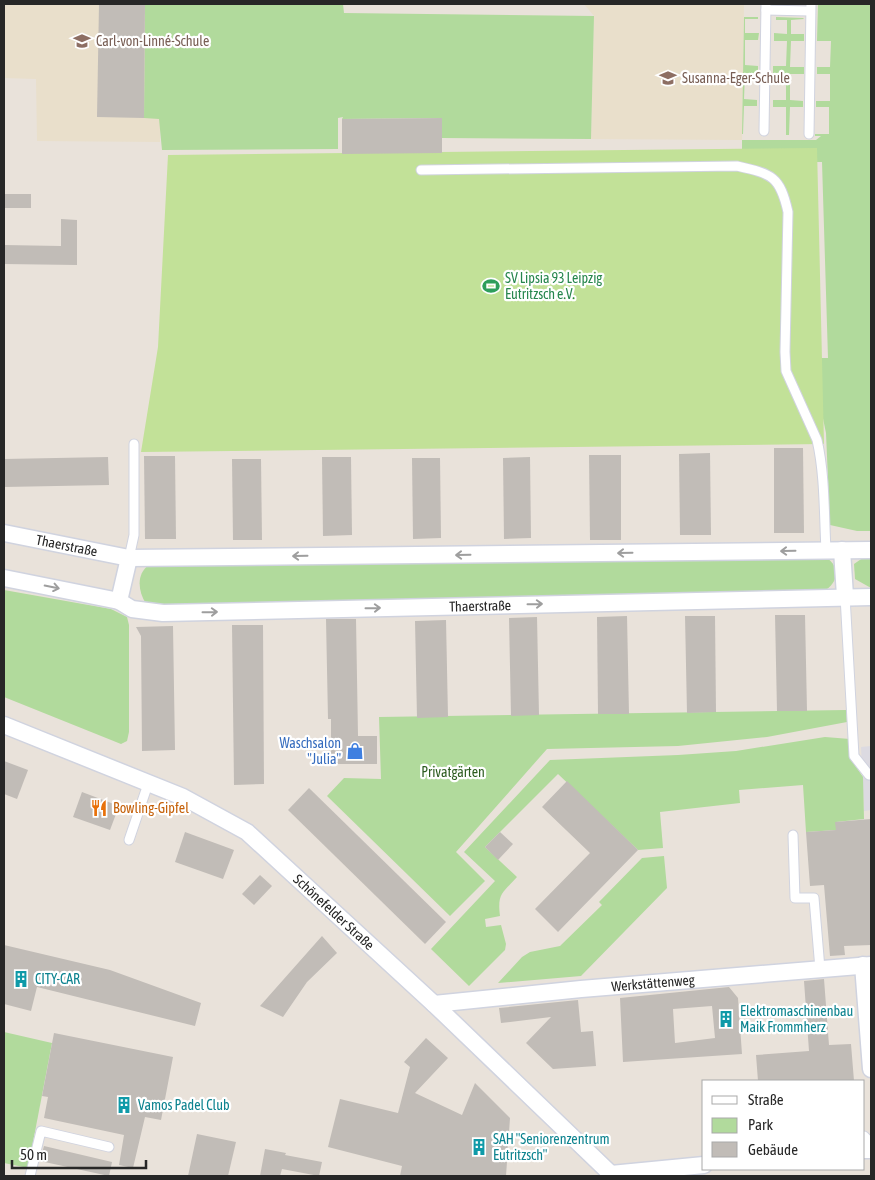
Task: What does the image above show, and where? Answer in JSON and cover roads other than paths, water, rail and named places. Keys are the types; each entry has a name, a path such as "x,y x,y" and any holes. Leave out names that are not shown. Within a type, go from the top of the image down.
{"street":[{"name":"Thaerstraße","path":"4,533 129,558 871,550"},
{"path":"842,550 845,596"},
{"path":"119,601 129,558"},
{"name":"Thaerstraße","path":"4,578 119,601 132,609 163,613 871,596"},
{"name":"Schönefelder Straße","path":"4,725 183,797 247,832 434,1004 612,1175"},
{"path":"867,965 871,1069"},
{"name":"Werkstättenweg","path":"434,1004 581,989 867,965"},
{"path":"612,1175 702,1165"}],"lane":[{"path":"764,131 766,7 811,7 809,134"},
{"path":"421,170 737,166 758,171 773,178 783,191 788,212 784,352 786,371 819,448 826,550"},
{"path":"129,558 134,535 134,444"},
{"path":"845,596 854,756 871,774"},
{"path":"129,840 148,784"},
{"path":"792,835 795,898 814,898 820,969"},
{"path":"30,1176 40,1131 109,1147"}],"place":[{"name":"Carl-von-Linné-Schule","path":"82,41"},
{"name":"Susanna-Eger-Schule","path":"668,78"},
{"name":"SV Lipsia 93 Leipzig Eutritzsch e.V.","path":"491,286"},
{"name":"Waschsalon \"Julia\"","path":"355,751"},
{"name":"Bowling-Gipfel","path":"99,808"},
{"name":"CITY-CAR","path":"21,979"},
{"name":"Elektromaschinenbau Maik Frommherz","path":"726,1019"},
{"name":"Vamos Padel Club","path":"124,1105"},
{"name":"SAH \"Seniorenzentrum Eutritzsch\"","path":"479,1147"}],"park label":[{"name":"Privatgärten","path":"453,772"}]}
